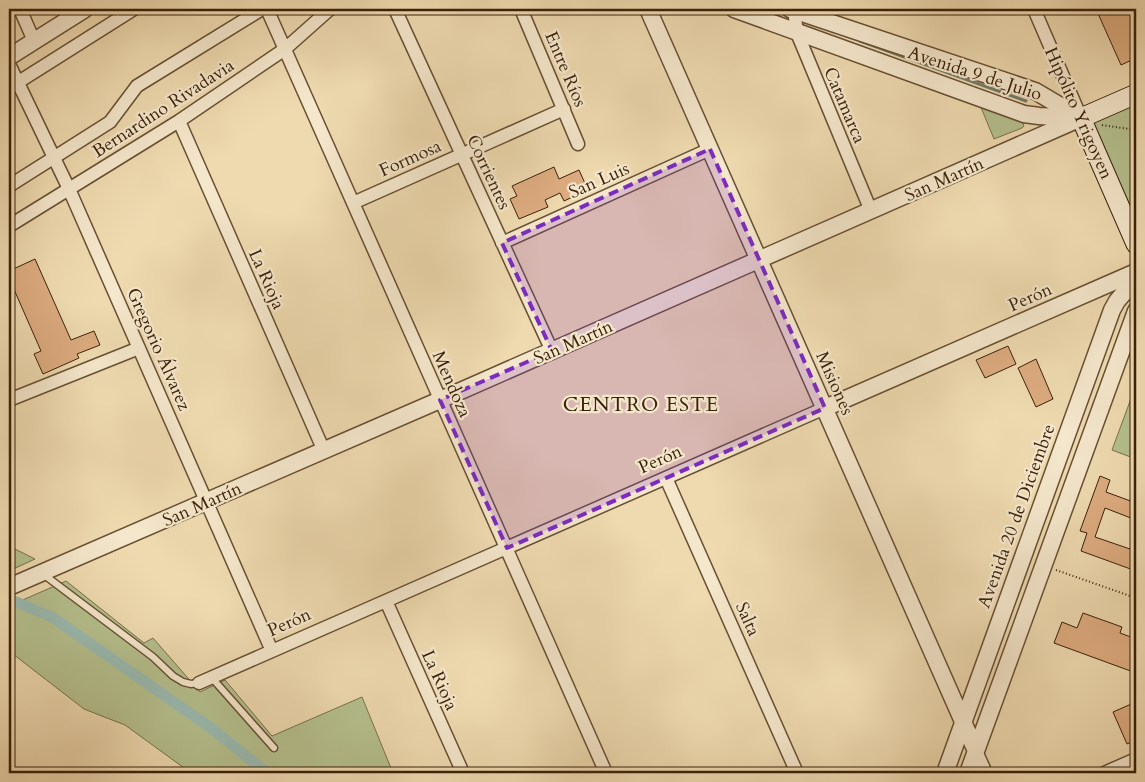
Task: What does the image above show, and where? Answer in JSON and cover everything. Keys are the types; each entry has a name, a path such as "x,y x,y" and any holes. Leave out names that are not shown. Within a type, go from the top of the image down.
{"main road":[{"name":"San Martín","path":"1081,118 1136,94"},
{"name":"Hipólito Yrigoyen","path":"1081,118 1136,244"}],"street":[{"path":"20,9 34,41"},
{"path":"9,57 85,9"},
{"path":"13,85 134,9"},
{"path":"9,186 110,122 137,86 262,9"},
{"name":"Mendoza","path":"267,9 606,773"},
{"name":"Bernardino Rivadavia","path":"9,226 179,121 285,49 330,9"},
{"name":"Corrientes","path":"395,9 552,351"},
{"name":"Entre Ríos","path":"521,9 578,144"},
{"name":"Misiones","path":"648,9 986,773"},
{"name":"Avenida 9 de Julio","path":"734,9 1024,114 1081,118"},
{"name":"Avenida 9 de Julio","path":"792,9 1034,91 1081,118"},
{"name":"Catamarca","path":"792,9 797,33 871,211"},
{"name":"Hipólito Yrigoyen","path":"1034,9 1081,118"},
{"name":"Gregorio Álvarez","path":"9,64 13,85 69,189 272,651"},
{"name":"Formosa","path":"353,203 564,109"},
{"name":"San Martín","path":"9,587 324,451 1081,118"},
{"name":"La Rioja","path":"179,121 324,451"},
{"name":"San Luis","path":"502,243 710,149"},
{"name":"Perón","path":"199,683 1136,272"},
{"name":"Avenida 20 de Diciembre","path":"945,773 1112,310 1117,301 1136,280"},
{"path":"968,773 1136,311"},
{"path":"9,400 139,348"},
{"name":"Salta","path":"666,478 797,773"},
{"name":"La Rioja","path":"386,601 463,773"},
{"path":"1104,773 1136,759"}],"lane":[{"path":"42,574 153,657 174,676 183,682 199,683"},
{"path":"212,678 274,748"}],"path":[{"path":"1106,121 1098,124 1136,130"},
{"path":"1054,569 1136,598"}],"highlighted area":[{"path":"710,149 825,408 507,548 440,400 552,351 502,243"}],"green space":[{"path":"1136,100 1136,228 1092,126 1094,120"},
{"path":"980,105 1022,121 1024,126 994,139"},
{"path":"1136,385 1136,459 1112,450"},
{"path":"9,546 35,559 9,571"},
{"path":"66,581 144,643 153,638 200,692 225,680 272,736 362,697 393,773 191,773 125,725 84,709 9,651 9,606"}],"building":[{"path":"1096,9 1136,9 1136,58 1121,65"},
{"path":"554,167 559,179 579,170 588,190 564,201 560,193 545,200 548,207 519,219 510,199 517,196 512,186"},
{"path":"35,259 71,340 94,331 100,345 77,354 79,358 43,374 34,354 41,351 9,278 9,271"},
{"path":"1008,346 1016,364 985,378 976,360"},
{"path":"1036,359 1053,399 1036,407 1018,368"},
{"path":"1100,476 1110,480 1106,492 1136,503 1136,520 1105,508 1095,537 1130,549 1136,534 1136,571 1081,551 1087,533 1080,531"},
{"path":"1083,613 1122,627 1120,633 1136,639 1136,673 1054,643 1062,622 1077,628"},
{"path":"1136,702 1136,740 1127,744 1113,712"}],"waterway":[{"path":"860,41 1026,101"},
{"path":"9,599 52,617 211,728 267,773"}],"district":[{"name":"CENTRO ESTE","path":"641,404"}]}
